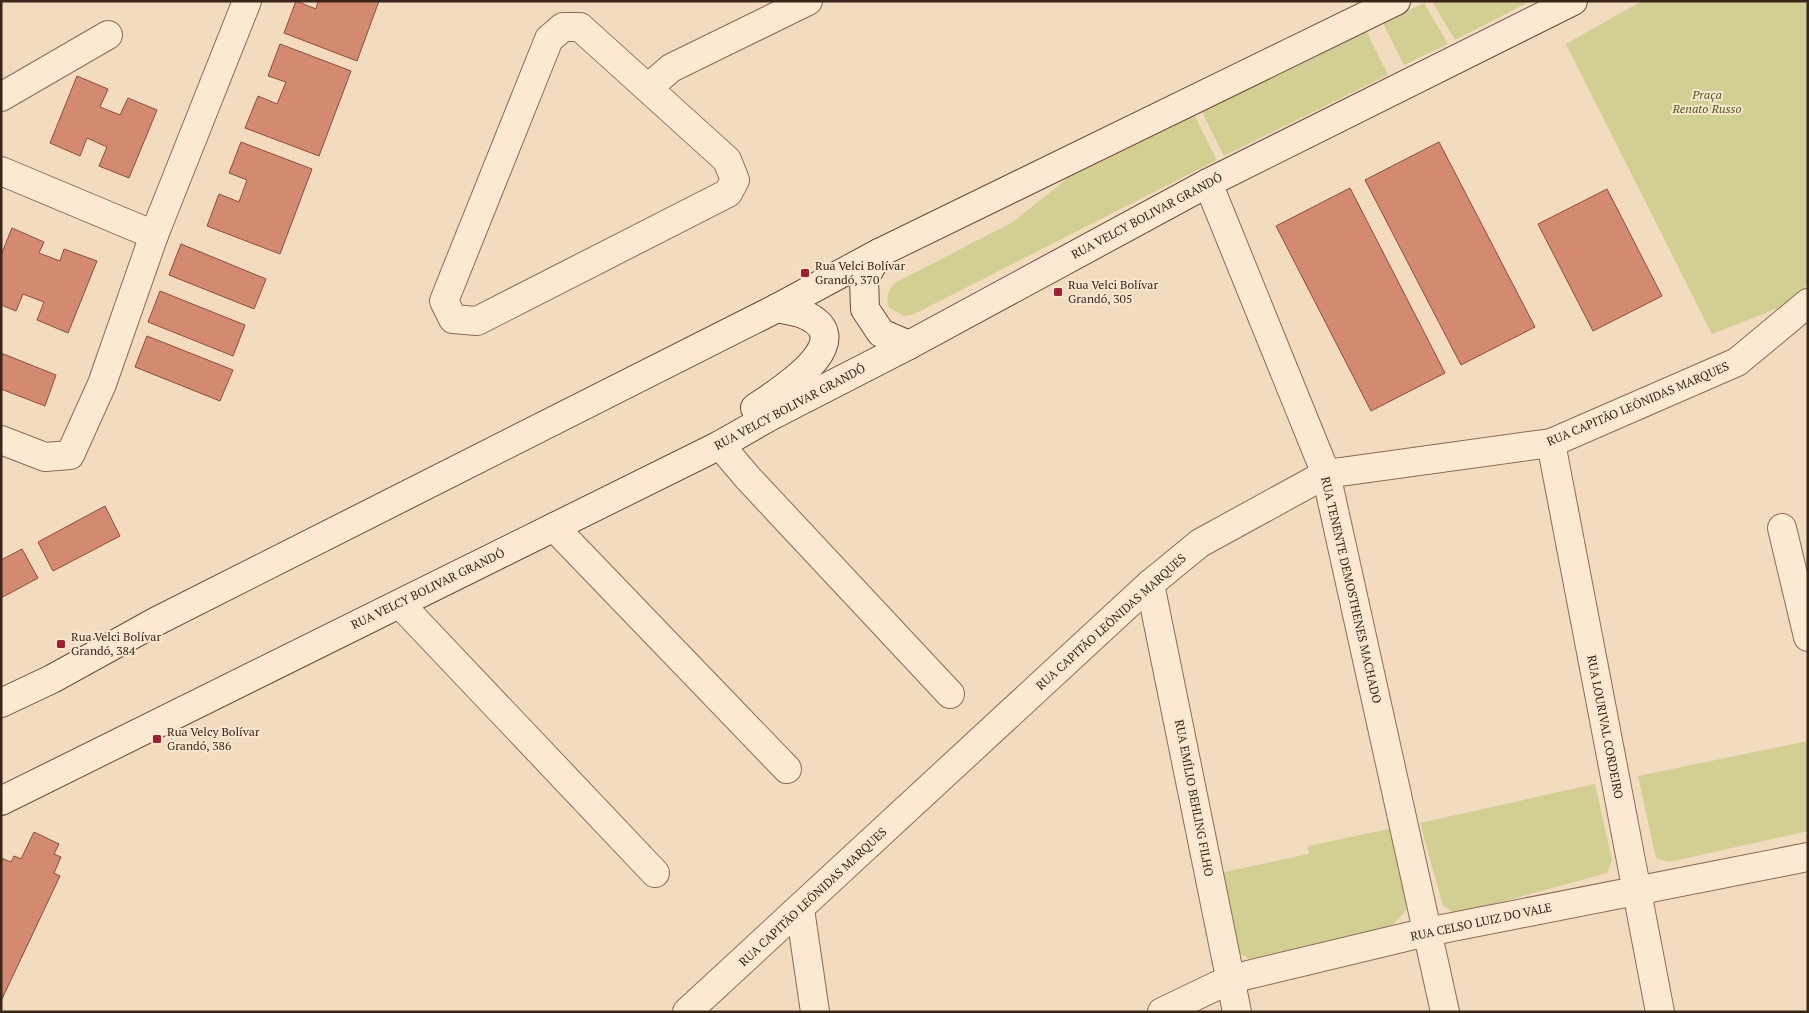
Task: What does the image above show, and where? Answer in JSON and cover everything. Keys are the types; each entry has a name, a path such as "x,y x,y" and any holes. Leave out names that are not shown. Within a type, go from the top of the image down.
{"street":[{"path":"1,440 45,457 70,455 102,384 154,235 247,1"},
{"path":"648,88 671,68 808,1"},
{"path":"1,704 52,679 157,621 777,308 879,253 1396,1"},
{"name":"RUA VELCY BOLIVAR GRANDÓ","path":"1,801 720,445 768,416 909,345 1208,183 1572,1"},
{"path":"563,26 580,27 648,88 727,160 735,180 728,193 478,320 453,319 444,302 549,39 563,26"},
{"path":"1,97 108,35"},
{"path":"1,171 154,235"},
{"name":"RUA TENENTE DEMOSTHENES MACHADO","path":"1208,183 1326,474 1445,1012"},
{"path":"879,253 864,279 865,308 881,333 909,345"},
{"name":"RUA CAPITÃO LEÔNIDAS MARQUES","path":"687,1012 1150,584 1200,543 1326,474 1551,443 1737,362 1808,303"},
{"path":"777,308 803,314 822,328 824,338 822,349 807,371 745,415 720,445 748,478 950,694"},
{"name":"RUA LOURIVAL CORDEIRO","path":"1551,443 1660,1012"},
{"path":"554,527 786,769"},
{"path":"1782,528 1808,637"},
{"name":"RUA EMÍLIO BEHLING FILHO","path":"1150,584 1237,1012"},
{"path":"400,604 655,873"},
{"path":"1,714 52,679"},
{"name":"RUA CELSO LUIZ DO VALE","path":"1162,1012 1231,979 1427,932 1808,857"},
{"path":"800,909 814,1012"}],"green space":[{"path":"1432,1 1531,1 1455,40"},
{"name":"Praça Renato Russo","path":"1642,1 1808,1 1808,284 1791,303 1712,334 1566,44"},
{"path":"1424,3 1448,44 1404,65 1383,23"},
{"path":"1366,31 1388,75 1224,156 1202,112"},
{"path":"1195,116 1217,160 912,315 904,316 889,307 888,294 895,283 1013,222 1068,178"},
{"path":"1808,741 1808,831 1669,862 1656,858 1638,776"},
{"path":"1595,784 1612,860 1607,873 1461,913 1453,912 1443,906 1420,823"},
{"path":"1394,828 1408,898 1407,909 1392,926 1249,959 1238,952 1220,873 1309,854 1308,846"}],"building":[{"path":"296,1 316,9 318,1 379,1 357,61 284,33"},
{"path":"280,44 351,71 319,156 245,128 258,96 277,104 286,82 268,76"},
{"path":"77,76 108,89 100,107 120,115 128,98 157,110 129,178 99,166 107,147 87,138 80,156 50,143"},
{"path":"241,142 312,169 280,254 207,226 219,194 239,202 247,180 229,173"},
{"path":"1439,142 1535,327 1461,365 1365,180"},
{"path":"1350,188 1445,373 1371,411 1276,226"},
{"path":"1607,189 1662,296 1593,331 1538,224"},
{"path":"12,228 44,242 39,253 60,261 64,249 97,261 68,333 37,320 44,302 23,294 16,311 1,305 1,255"},
{"path":"181,244 266,279 254,309 169,275"},
{"path":"160,291 245,325 233,356 148,322"},
{"path":"147,336 233,370 220,401 135,367"},
{"path":"1,353 56,375 45,406 1,389"},
{"path":"105,506 120,536 53,571 38,542"},
{"path":"22,549 38,578 1,598 1,560"},
{"path":"34,832 59,844 54,854 61,857 54,873 60,876 1,1001 1,858 11,862 14,856 21,859"}],"place":[{"name":"Rua Velci Bolívar Grandó, 370","path":"805,273"},
{"name":"Rua Velci Bolívar Grandó, 305","path":"1058,292"},
{"name":"Rua Velci Bolívar Grandó, 384","path":"61,644"},
{"name":"Rua Velcy Bolívar Grandó, 386","path":"157,739"}]}
